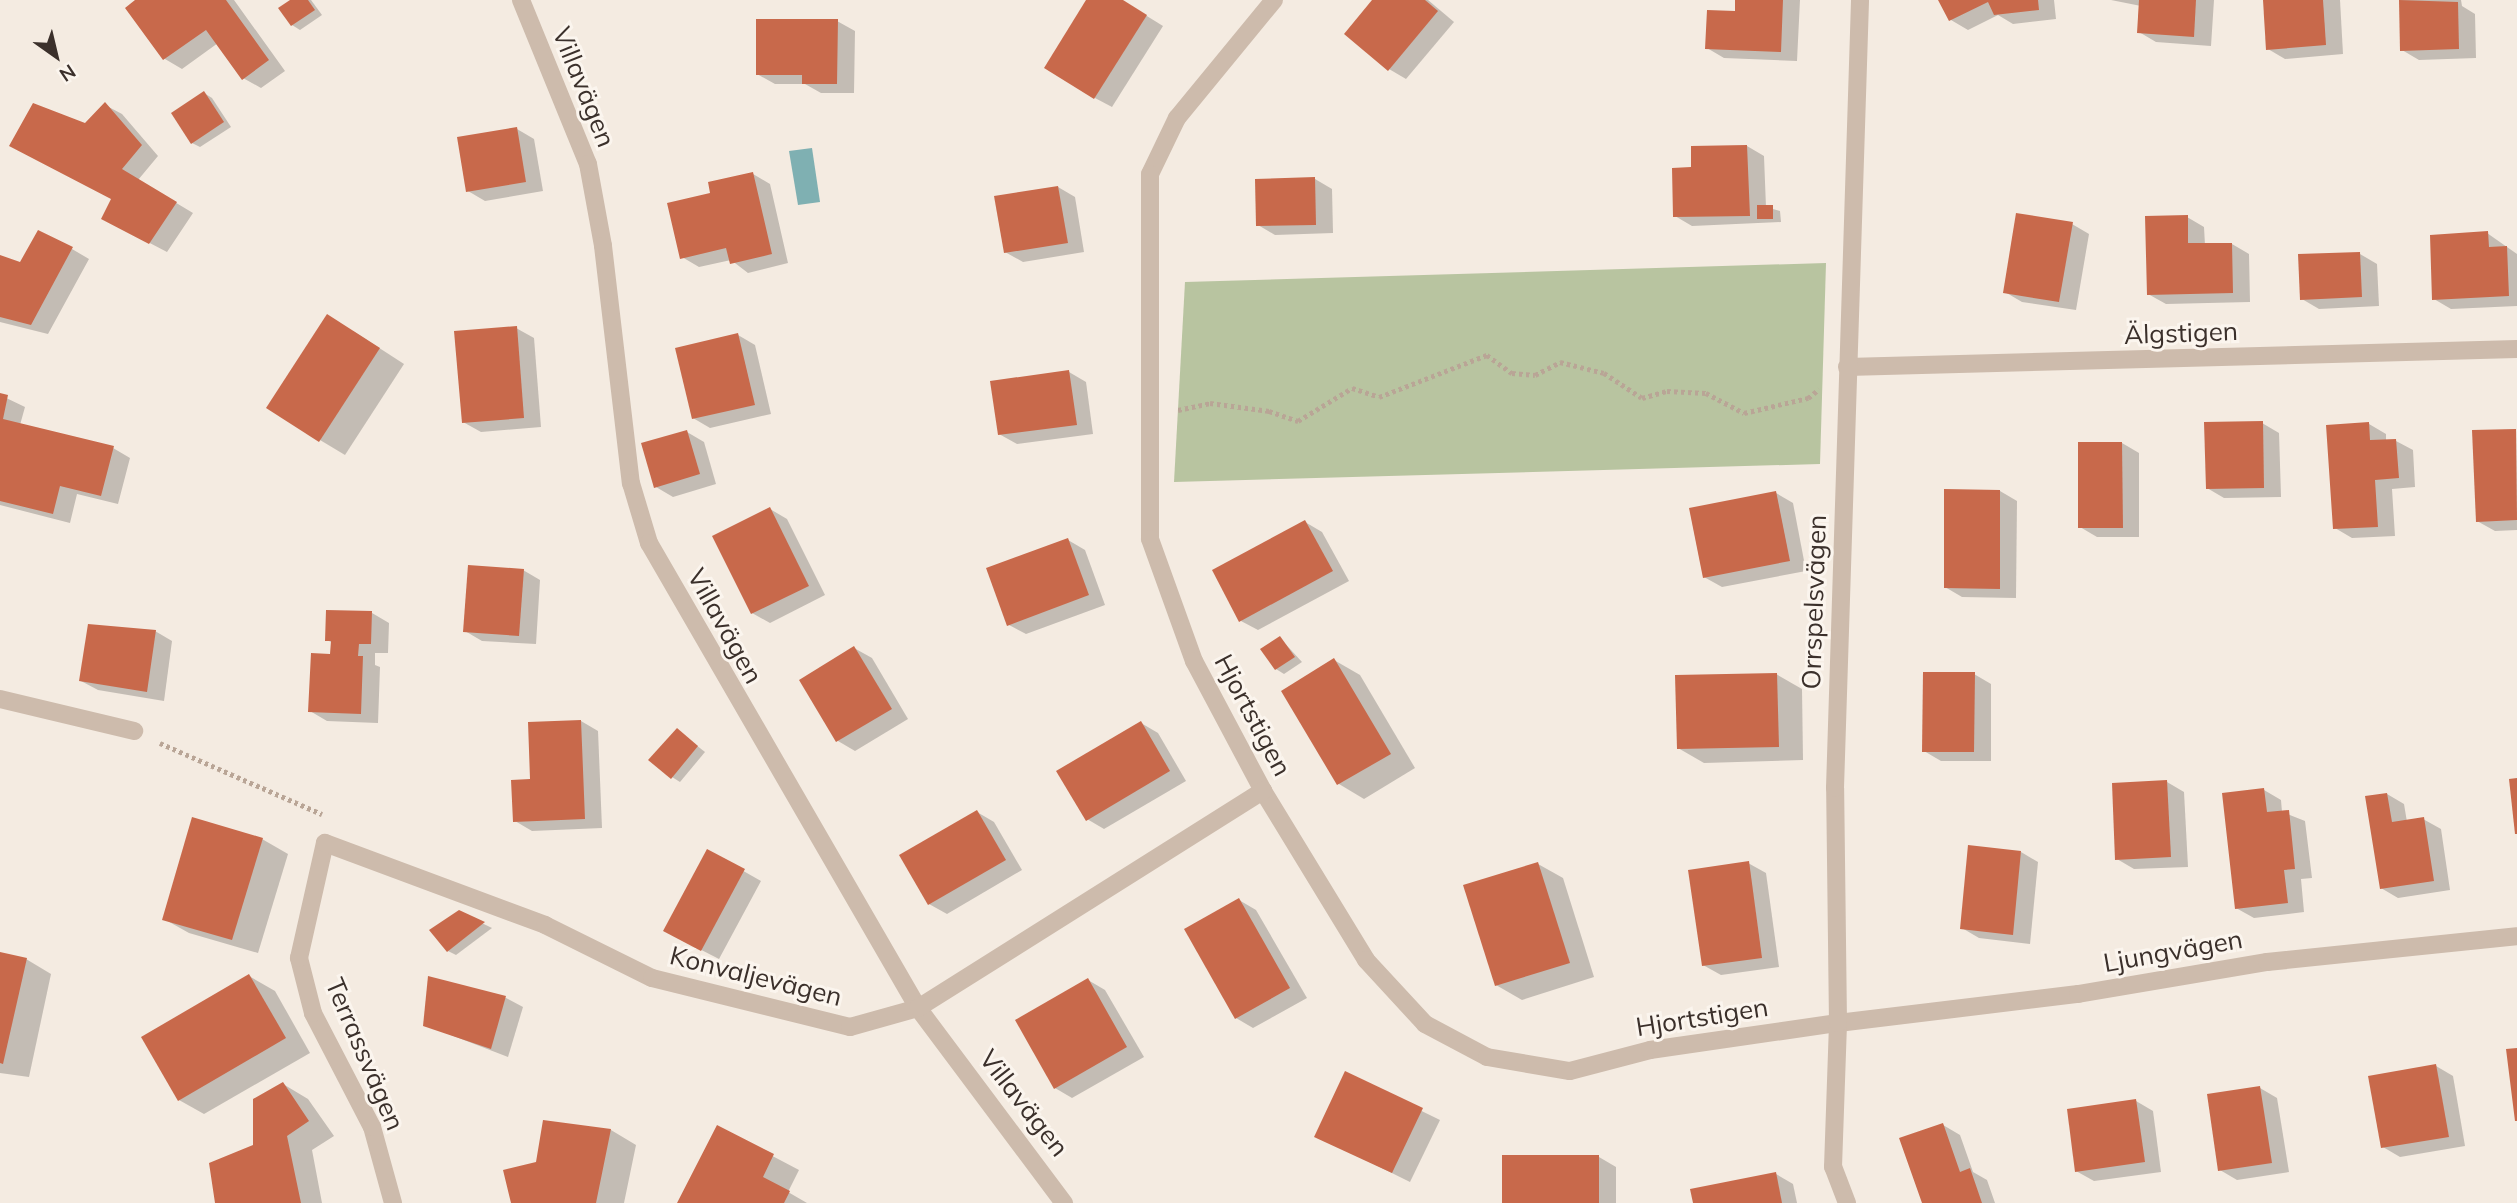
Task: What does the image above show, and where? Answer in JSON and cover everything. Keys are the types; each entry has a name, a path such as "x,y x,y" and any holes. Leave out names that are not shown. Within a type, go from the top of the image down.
{"street":[{"name":"Villavägen","path":"521,0 588,164 603,246 631,483 649,543 918,1009 1064,1203"},
{"name":"Hjortstigen","path":"1274,0 1177,118 1150,174 1150,539 1194,661 1262,791 1366,960 1424,1024 1487,1056 1570,1071 1650,1050 1838,1023"},
{"name":"Orrspelsvägen","path":"1847,1203 1833,1167 1838,1023 1835,788 1860,0"},
{"name":"Älgstigen","path":"1847,367 2517,349"},
{"path":"0,699 134,731"},
{"name":"Konvaljevägen","path":"325,843 545,925 652,978 850,1027 918,1009 1262,791"},
{"name":"Terrassvägen","path":"325,843 299,958 313,1013 372,1127 393,1203"},
{"name":"Ljungvägen","path":"1838,1023 2078,994 2267,962 2517,936"}],"path":[{"path":"1150,416 1210,403 1269,411 1298,421 1352,388 1379,397 1487,355 1512,373 1535,375 1560,362 1604,373 1642,398 1667,391 1706,393 1744,413 1808,398 1847,367"},
{"path":"134,731 330,817 325,843"}],"green space":[{"path":"1826,263 1820,464 1174,482 1185,282"}],"water":[{"path":"812,148 820,202 798,205 789,151"}],"building":[{"path":"135,0 226,0 269,60 242,80 206,30 163,60 125,8"},
{"path":"290,0 308,0 315,10 291,26 278,8"},
{"path":"1086,0 1123,0 1147,15 1094,99 1044,68"},
{"path":"1372,0 1425,0 1438,11 1388,71 1344,34"},
{"path":"1735,0 1783,0 1781,52 1705,49 1707,10 1735,11"},
{"path":"1938,0 2038,0 2039,10 1994,15 1988,2 1949,21"},
{"path":"2139,0 2196,0 2194,37 2137,33"},
{"path":"2263,0 2323,0 2326,45 2266,50"},
{"path":"2399,0 2458,2 2459,49 2400,51"},
{"path":"756,19 838,19 837,84 802,84 802,75 756,75"},
{"path":"204,91 224,122 191,144 171,113"},
{"path":"105,102 142,145 122,169 177,202 149,244 101,219 111,199 9,146 33,103 85,123"},
{"path":"517,127 526,182 466,192 457,137"},
{"path":"1747,145 1750,216 1673,217 1672,168 1691,167 1691,146"},
{"path":"753,172 772,254 730,264 726,248 680,259 667,203 710,193 708,182"},
{"path":"1315,177 1316,225 1256,226 1255,179"},
{"path":"1058,186 1068,243 1004,253 994,196"},
{"path":"1757,205 1773,205 1773,219 1757,219"},
{"path":"2016,213 2073,222 2059,302 2003,293"},
{"path":"2188,215 2188,243 2232,243 2233,293 2147,295 2145,216"},
{"path":"38,230 73,247 31,325 0,317 0,255 20,262"},
{"path":"2488,231 2489,247 2507,246 2509,296 2432,300 2430,235"},
{"path":"2360,252 2362,297 2300,300 2298,254"},
{"path":"327,314 380,348 319,442 266,408"},
{"path":"517,326 524,418 462,423 454,331"},
{"path":"738,333 755,405 692,419 675,348"},
{"path":"1069,370 1077,425 998,435 990,381"},
{"path":"0,393 8,395 3,419 114,446 101,496 60,486 53,514 0,501"},
{"path":"2263,421 2264,488 2206,489 2204,422"},
{"path":"2369,422 2370,440 2396,439 2399,478 2375,480 2378,527 2333,529 2326,425"},
{"path":"2516,429 2517,520 2476,522 2472,430"},
{"path":"687,430 700,474 654,488 641,443"},
{"path":"2078,442 2122,442 2123,528 2078,528"},
{"path":"1944,489 2000,490 2000,589 1944,588"},
{"path":"1776,491 1790,561 1703,578 1689,508"},
{"path":"770,507 809,586 751,614 712,536"},
{"path":"1305,520 1333,571 1239,622 1212,570"},
{"path":"1068,538 1089,595 1007,626 986,568"},
{"path":"468,565 524,569 519,636 463,632"},
{"path":"326,610 372,611 371,644 359,644 358,656 363,656 361,714 308,712 311,653 330,654 331,641 325,641"},
{"path":"88,624 156,630 147,692 79,681"},
{"path":"1280,636 1295,657 1275,670 1260,649"},
{"path":"854,646 892,709 836,742 799,680"},
{"path":"1334,658 1391,754 1337,785 1281,691"},
{"path":"1923,672 1975,672 1974,752 1922,752"},
{"path":"1777,673 1779,747 1677,749 1675,675"},
{"path":"581,720 585,819 513,822 511,780 530,779 528,722"},
{"path":"1141,721 1170,771 1086,821 1056,771"},
{"path":"677,728 698,746 671,779 648,760"},
{"path":"2517,778 2517,834 2515,834 2509,779"},
{"path":"2167,780 2171,857 2115,860 2112,783"},
{"path":"2264,788 2267,812 2289,810 2295,869 2284,870 2288,903 2235,909 2222,793"},
{"path":"2387,793 2392,822 2424,817 2434,881 2380,889 2365,796"},
{"path":"977,810 1006,860 928,905 899,855"},
{"path":"192,817 263,838 232,940 162,920"},
{"path":"1968,845 2021,851 2013,935 1960,929"},
{"path":"707,849 745,869 701,951 663,931"},
{"path":"1749,861 1762,958 1702,966 1688,870"},
{"path":"1538,862 1570,963 1495,986 1463,885"},
{"path":"1239,898 1290,988 1235,1019 1184,929"},
{"path":"459,910 485,922 447,952 429,930"},
{"path":"0,952 27,958 3,1064 0,1063"},
{"path":"249,974 286,1038 178,1101 141,1037"},
{"path":"428,976 506,996 491,1049 423,1026"},
{"path":"1088,978 1127,1047 1054,1089 1015,1020"},
{"path":"2517,1048 2517,1121 2515,1121 2506,1049"},
{"path":"2436,1064 2449,1137 2381,1148 2368,1076"},
{"path":"1345,1071 1423,1108 1392,1173 1314,1137"},
{"path":"283,1082 309,1121 287,1136 301,1203 215,1203 209,1163 253,1145 253,1099"},
{"path":"2260,1086 2272,1163 2218,1171 2207,1094"},
{"path":"2136,1099 2145,1162 2075,1172 2067,1109"},
{"path":"543,1120 611,1129 596,1203 511,1203 503,1170 536,1162"},
{"path":"1943,1123 1960,1172 1970,1168 1982,1203 1922,1203 1899,1138"},
{"path":"717,1125 774,1154 763,1177 790,1191 784,1203 677,1203"},
{"path":"1502,1155 1599,1155 1599,1203 1502,1203"},
{"path":"1776,1172 1782,1203 1693,1203 1690,1189"}]}
